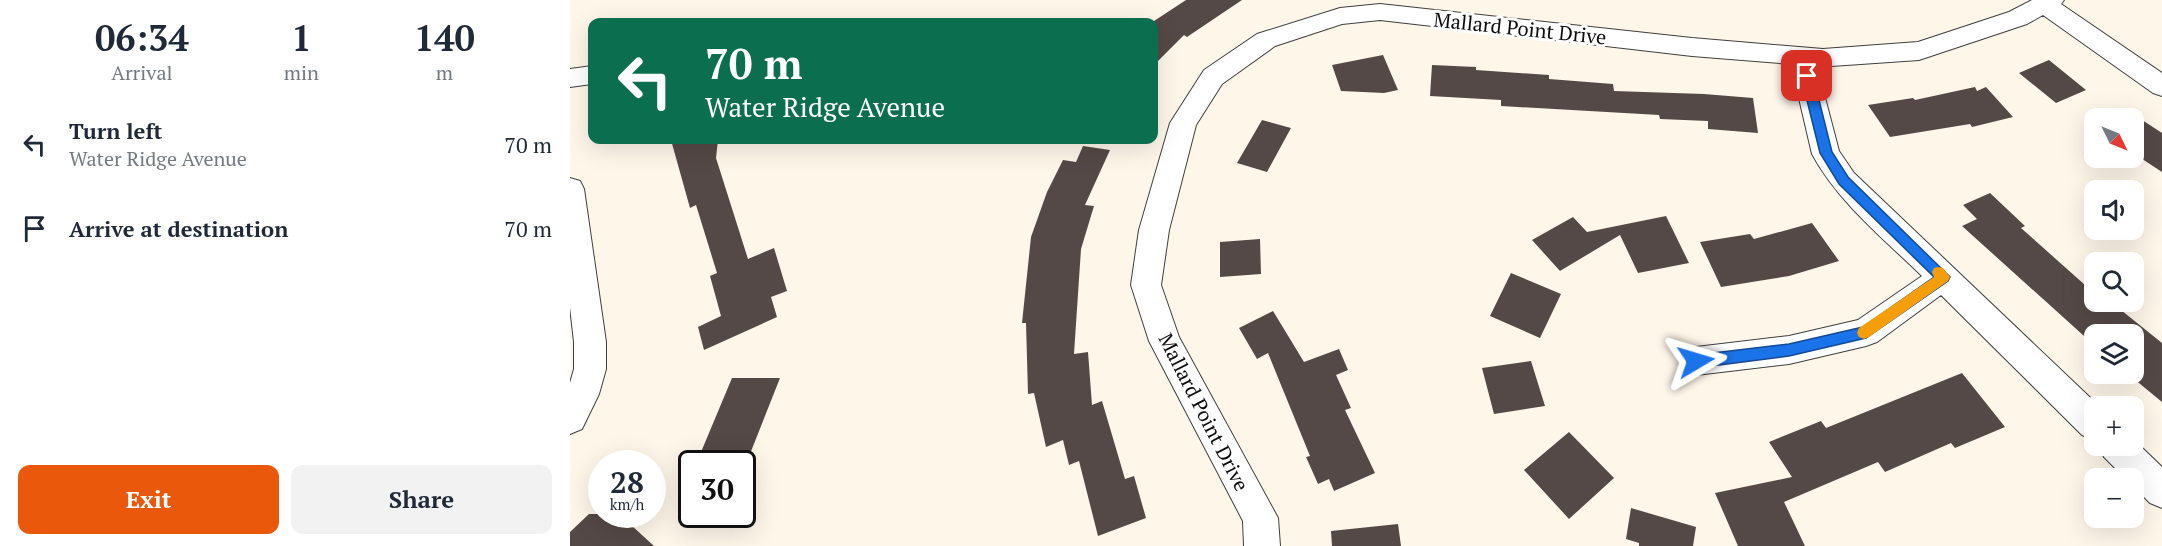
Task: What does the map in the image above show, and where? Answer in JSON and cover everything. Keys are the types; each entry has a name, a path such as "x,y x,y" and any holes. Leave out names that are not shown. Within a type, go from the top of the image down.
{"street":[{"name":"Mallard Point Drive","path":"1262,546 1260,518 1165,341 1146,285 1154,230 1183,123 1213,77 1266,40 1340,16 1380,12 1692,48 1823,58 1919,51 2018,18 2048,2"},
{"path":"2048,2 2162,86"},
{"path":"1803,57 1826,153 1844,181 2084,414"},
{"path":"570,78 588,76"},
{"path":"570,189 590,342 590,369 583,394 570,418"},
{"path":"1696,361 1789,350 1866,332 1943,277"},
{"path":"2126,456 2162,491"}],"building":[{"path":"1186,0 1242,0 1187,37 1184,35 1158,61 1158,18"},
{"path":"1383,55 1398,90 1384,93 1341,91 1332,65"},
{"path":"2049,60 2086,90 2056,103 2019,73"},
{"path":"1432,65 1476,67 1476,70 1549,75 1549,79 1613,84 1614,91 1753,98 1758,133 1708,129 1708,121 1660,119 1659,115 1501,106 1501,100 1430,96"},
{"path":"1975,87 1977,91 1986,87 2013,117 1972,127 1970,124 1890,137 1868,105 1913,98 1915,100"},
{"path":"1262,120 1291,128 1267,172 1237,163"},
{"path":"2144,121 2162,133 2162,172 2144,160"},
{"path":"672,144 718,144 716,158 748,259 774,248 787,291 771,297 777,317 704,350 698,327 721,316 710,276 717,273 696,205 690,208"},
{"path":"1083,146 1110,150 1085,205 1094,206 1081,249 1074,354 1088,352 1092,405 1102,401 1125,479 1134,476 1146,518 1098,536 1079,461 1069,465 1063,440 1046,447 1034,393 1028,394 1026,323 1022,323 1031,237 1047,192 1063,160 1076,162"},
{"path":"1990,193 2025,226 2021,228 2084,284 2084,312 2123,312 2138,324 2084,324 2084,336 1962,226 1977,219 1963,205"},
{"path":"1666,216 1689,263 1638,273 1620,235 1560,271 1532,240 1573,217 1587,232"},
{"path":"1812,223 1839,261 1789,276 1721,287 1700,242 1750,234 1754,239"},
{"path":"1260,239 1261,274 1220,277 1220,242"},
{"path":"1511,273 1561,294 1540,338 1490,316"},
{"path":"1273,311 1304,362 1339,349 1348,370 1336,375 1351,408 1345,410 1375,473 1334,491 1329,479 1318,484 1306,457 1310,456 1268,353 1257,359 1239,328"},
{"path":"2144,329 2162,343 2162,402 2140,384 2144,384"},
{"path":"1531,361 1545,406 1494,414 1482,368"},
{"path":"1962,373 2005,427 1955,448 1951,443 1885,472 1878,462 1784,502 1805,546 1738,546 1715,493 1792,477 1769,442 1821,421 1826,428"},
{"path":"732,378 780,378 752,450 702,450"},
{"path":"1569,432 1614,478 1569,519 1524,470"},
{"path":"1631,508 1696,527 1693,546 1639,546 1639,543 1626,539"},
{"path":"588,515 588,528 634,528 654,546 570,546 570,532"},
{"path":"1398,524 1401,546 1332,546 1331,531"}],"slow traffic":[{"path":"1864,333 1943,277 1938,272"}],"route":[{"path":"1696,361 1789,350 1866,332 1943,277 1844,181 1826,153 1807,76"}]}
